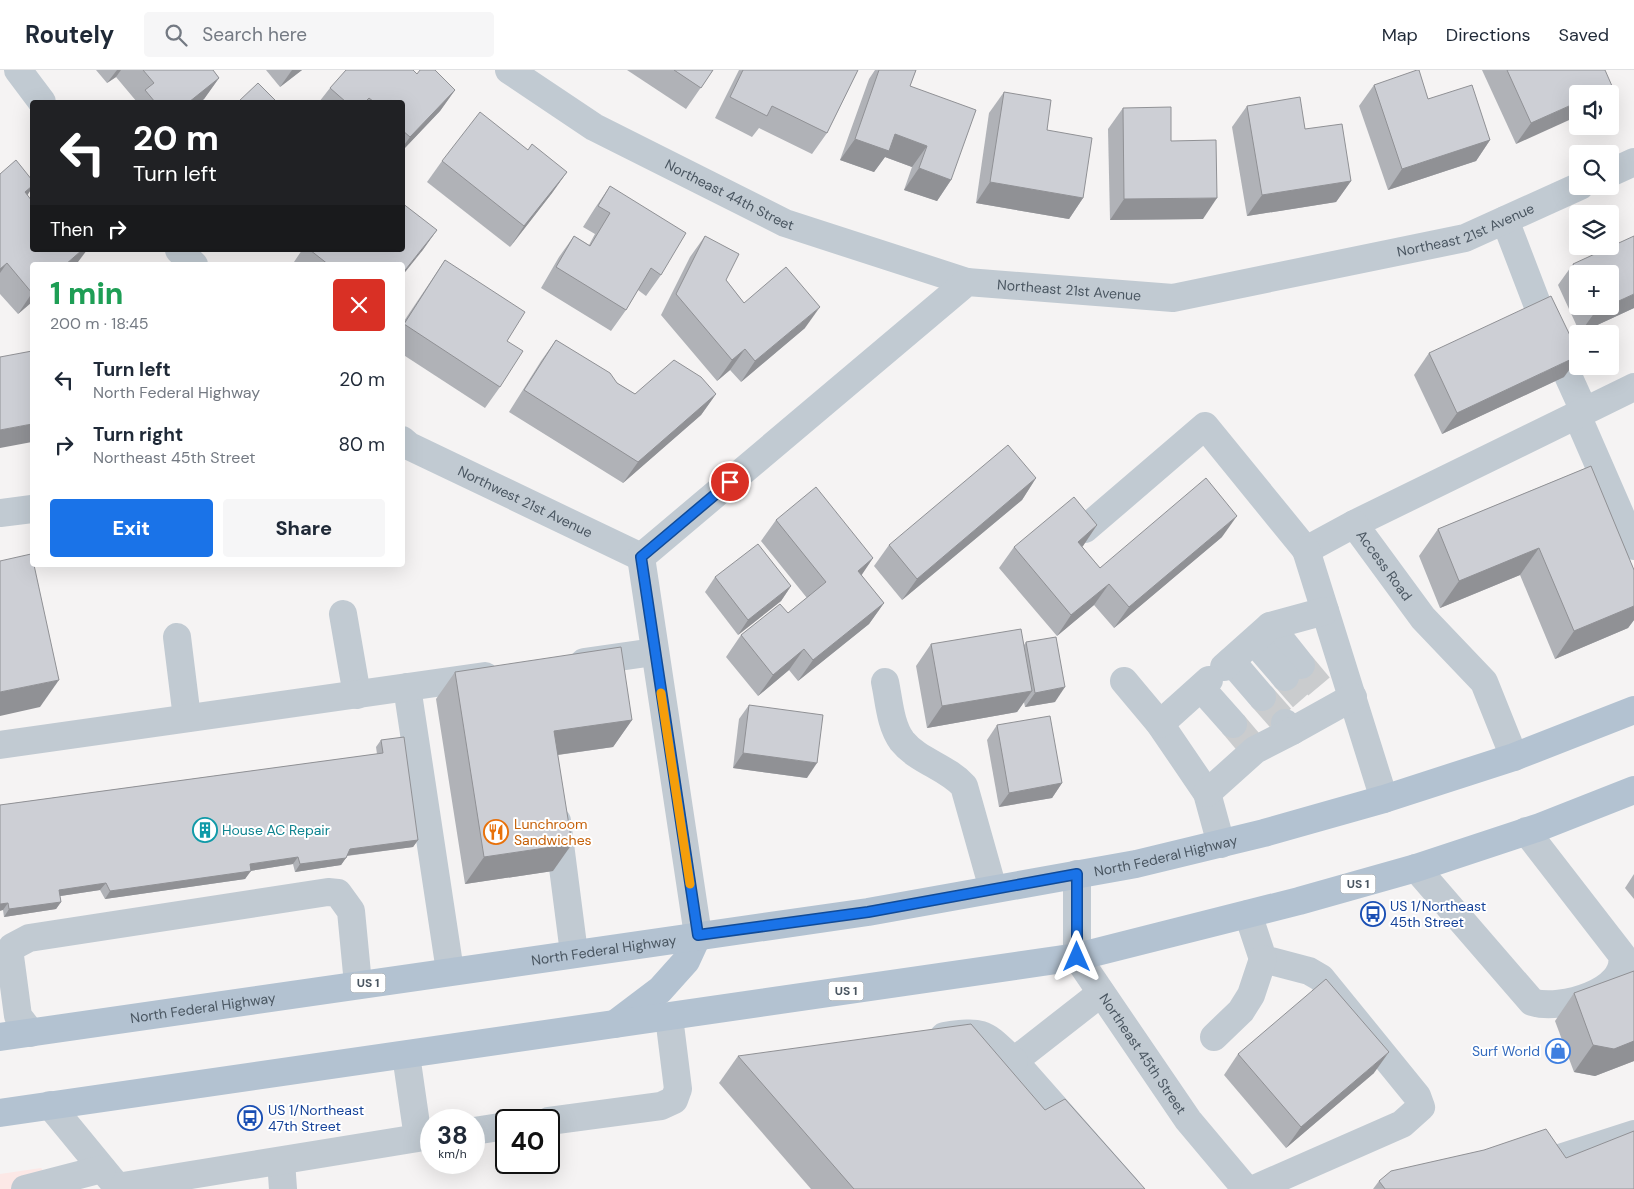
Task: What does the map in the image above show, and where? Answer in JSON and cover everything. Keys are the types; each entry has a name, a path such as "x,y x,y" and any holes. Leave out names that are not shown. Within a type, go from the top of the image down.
{"main road":[{"name":"North Federal Highway","path":"0,1037 868,912 1136,864 1221,844 1384,799 1514,757 1634,710"},
{"name":"US 1","path":"0,1113 1077,957 1248,914 1416,868 1526,832 1634,790"},
{"path":"614,1025 660,990 686,961 698,935"}],"street":[{"path":"18,70 40,100"},
{"name":"Northeast 44th Street","path":"508,70 594,127 785,223 967,282"},
{"path":"1619,169 1634,162"},
{"name":"Northeast 21st Avenue","path":"967,282 1173,298 1465,238 1569,191"},
{"path":"1505,220 1634,546"},
{"path":"181,252 191,262"},
{"path":"698,935 641,557 967,282"},
{"path":"1354,524 1634,387"},
{"path":"1085,529 1205,426 1306,550 1325,611 1328,702 1384,799"},
{"name":"Northwest 21st Avenue","path":"405,445 641,557"},
{"path":"0,514 30,509"},
{"name":"Access Road","path":"1306,550 1354,524 1423,618 1484,682 1514,757"},
{"path":"1160,724 1262,634 1325,611"},
{"path":"343,614 357,695"},
{"path":"1262,634 1293,671"},
{"path":"177,637 187,718"},
{"path":"556,666 654,652"},
{"path":"0,745 506,673"},
{"path":"1216,674 1262,697"},
{"path":"1216,674 1233,724"},
{"path":"1124,681 1160,724 1207,792 1221,844"},
{"path":"885,682 895,726 902,741 913,750 954,774 964,786 993,889"},
{"path":"407,687 450,971"},
{"path":"1207,792 1255,750 1328,702"},
{"path":"554,799 574,953"},
{"path":"1416,868 1532,1002 1544,1006 1572,1002 1605,988 1619,975 1624,965 1622,955 1526,832"},
{"path":"1077,874 1077,957"},
{"path":"31,1032 18,1016 10,956 12,946 17,942 29,938 328,892 338,894 351,912 358,984"},
{"path":"1214,1037 1241,1011 1252,995 1263,960 1248,914"},
{"name":"Northeast 45th Street","path":"1077,957 1188,1120 1246,1189"},
{"path":"1254,1189 1402,1124 1421,1107 1417,1096 1321,978 1309,971 1263,960"},
{"path":"1014,1061 1101,993"},
{"path":"560,1120 661,1106 674,1100 678,1089 669,1017"},
{"path":"922,1039 974,1032 989,1037 1014,1061 1127,1189"},
{"path":"406,1055 420,1115"},
{"path":"50,1105 113,1182"},
{"path":"1550,1161 1634,1134"},
{"path":"25,1189 113,1182 281,1161 420,1138"},
{"path":"281,1161 283,1189"}],"shaded area":[{"path":"41,1168 59,1189 0,1189 0,1174"}],"building":[{"path":"143,70 213,70 219,78 192,100 153,100 145,90 154,83"},
{"path":"346,70 413,70 417,74 420,70 435,70 455,90 410,137 405,133 405,100 372,100 369,98 367,100 344,100 330,88"},
{"path":"674,70 713,70 701,88"},
{"path":"743,70 858,70 827,133 772,106 767,116 730,97"},
{"path":"879,70 916,70 910,86 976,110 951,180 919,168 927,146 895,134 889,151 855,139"},
{"path":"1419,70 1428,99 1472,85 1490,140 1402,169 1374,85"},
{"path":"1507,70 1605,70 1612,85 1569,85 1569,106 1531,123"},
{"path":"258,83 275,100 240,100"},
{"path":"1004,92 1051,100 1047,130 1092,138 1083,198 990,182"},
{"path":"1300,97 1305,129 1342,124 1351,181 1262,195 1247,106"},
{"path":"1171,107 1171,141 1216,140 1217,198 1124,199 1123,108"},
{"path":"480,112 528,150 532,144 567,172 524,226 442,161"},
{"path":"16,160 30,178 30,188 25,192 30,198 30,252 80,252 68,262 30,262 30,291 7,263 0,269 0,174"},
{"path":"610,186 686,233 661,275 651,268 626,310 556,267 574,236 590,246 610,213 598,206"},
{"path":"405,205 437,230 405,270 405,262 325,262 313,252 405,252"},
{"path":"705,236 739,254 726,280 744,303 786,267 820,307 755,361 745,349 732,360 676,294"},
{"path":"1634,236 1634,294 1619,301 1619,265 1573,264 1593,255 1619,255 1619,243"},
{"path":"445,260 525,312 507,341 523,351 500,387 405,325"},
{"path":"1551,296 1569,333 1569,360 1457,413 1429,353"},
{"path":"556,340 610,373 617,383 635,394 674,360 701,377 716,394 638,462 524,390"},
{"path":"30,351 30,424 0,430 0,357"},
{"path":"1008,445 1036,478 917,579 889,545"},
{"path":"1591,466 1634,570 1634,606 1574,631 1539,548 1459,581 1438,529"},
{"path":"1206,478 1237,516 1129,607 1109,584 1071,615 1014,547 1074,497 1097,525 1078,542 1100,568"},
{"path":"816,487 873,558 858,571 884,603 813,660 804,649 773,675 741,635 780,604 788,613 826,582 776,520"},
{"path":"758,544 791,586 748,620 715,577"},
{"path":"30,554 30,567 34,567 59,680 0,692 0,561"},
{"path":"1021,629 1032,691 942,706 931,644"},
{"path":"1056,637 1065,687 1035,693 1026,642"},
{"path":"621,647 632,720 554,731 572,844 484,857 455,672"},
{"path":"749,705 823,715 817,763 743,753"},
{"path":"1050,716 1062,783 1009,793 997,725"},
{"name":"House AC Repair","path":"404,737 418,840 350,849 346,858 300,864 298,857 250,864 251,871 110,891 106,883 59,890 61,902 9,909 8,903 0,904 0,805 383,753 381,740"},
{"path":"1634,971 1634,1041 1614,1049 1593,1045 1574,993"},
{"path":"1326,979 1389,1052 1301,1127 1238,1054"},
{"path":"971,1024 1045,1110 1065,1099 1145,1189 854,1189 738,1056"},
{"path":"1546,1129 1566,1158 1634,1131 1634,1189 1385,1189 1379,1181 1391,1171 1484,1150"}],"tunnel":[{"path":"1301,665 1322,690"},
{"path":"1285,677 1307,702"},
{"path":"1262,697 1285,723"},
{"path":"1233,724 1255,750"}],"slow traffic":[{"path":"661,693 690,884"}],"place":[{"name":"House AC Repair","path":"205,830"},
{"name":"Lunchroom Sandwiches","path":"496,832"},
{"name":"US 1/Northeast 45th Street","path":"1373,914"},
{"name":"Surf World","path":"1558,1051"},
{"name":"US 1/Northeast 47th Street","path":"250,1118"}],"route":[{"path":"730,482 641,557 698,935 868,912 1077,874 1077,957"}]}
